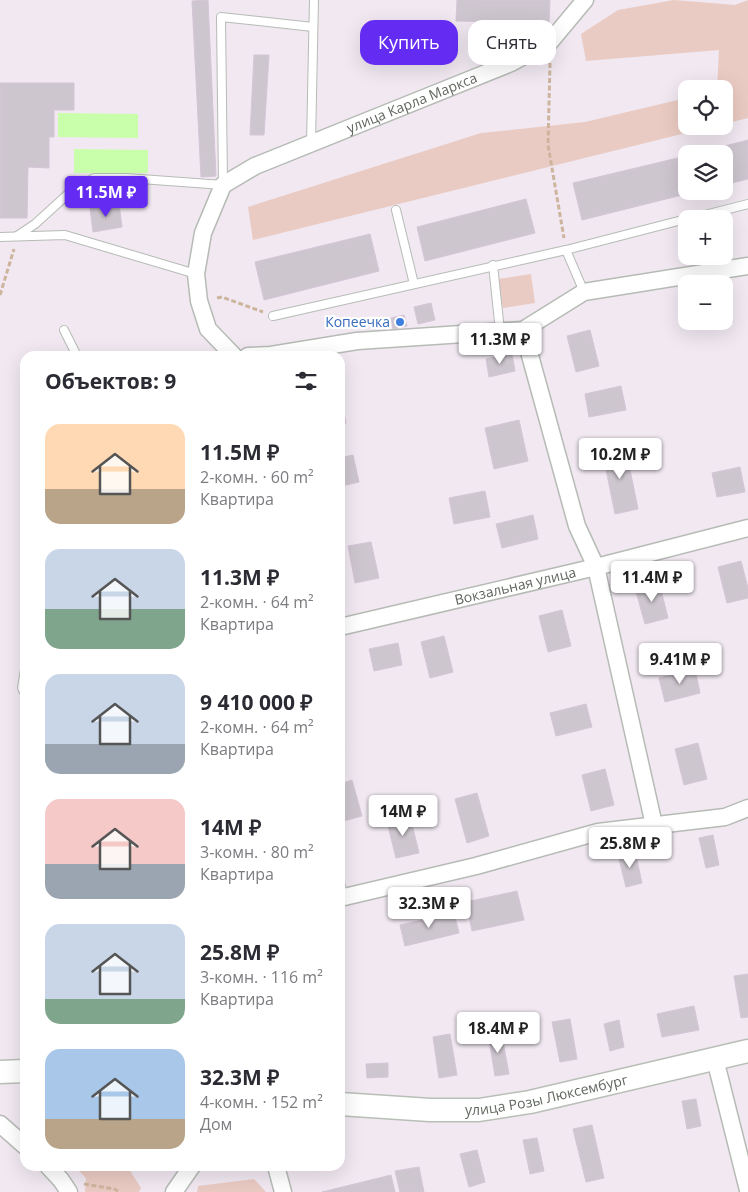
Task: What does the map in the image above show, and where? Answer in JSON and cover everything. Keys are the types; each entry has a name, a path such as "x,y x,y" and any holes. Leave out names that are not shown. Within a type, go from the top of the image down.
{"street":[{"name":"улица Карла Маркса","path":"556,35 585,0"},
{"name":"улица Карла Маркса","path":"223,185 255,166 507,65"},
{"path":"223,185 203,233 196,274 199,301 208,328 229,351"},
{"path":"300,351 357,341 500,330 523,330 584,292 748,266"},
{"path":"523,330 577,526 596,567 654,824"},
{"name":"Вокзальная улица","path":"345,626 596,567 748,528"},
{"path":"345,892 476,866 598,832 725,817 748,808"},
{"name":"улица Розы Люксембург","path":"345,1104 430,1110 479,1110 530,1102 748,1051"},
{"path":"715,1059 748,1190"},
{"path":"0,1072 20,1071"},
{"path":"0,1124 20,1142"},
{"path":"52,1171 65,1186"},
{"path":"174,1192 189,1171"},
{"path":"277,1171 283,1192"}],"lane":[{"path":"311,143 314,0"},
{"path":"17,236 36,224 68,194 94,178 127,178 223,185 221,17 313,28"},
{"path":"724,210 748,204"},
{"path":"396,210 414,284"},
{"path":"273,316 566,250 678,222"},
{"path":"0,237 65,235 196,274"},
{"path":"566,250 584,292"},
{"path":"493,265 500,330"},
{"path":"64,330 75,351"}],"path":[{"path":"550,65 548,145 566,250"},
{"path":"0,295 17,236"},
{"path":"199,301 222,297 273,316"},
{"path":"65,1186 114,1189 120,1192"}],"shaded area":[{"path":"674,0 735,5 748,0 748,118 733,122 733,80 717,80 719,50 586,61 581,34 618,10"},
{"path":"678,100 678,135 253,240 248,207 481,133 585,122"},
{"path":"58,113 138,114 138,138 58,137"},
{"path":"74,149 148,150 148,173 74,173"},
{"path":"531,274 535,303 503,308 498,279"},
{"path":"79,1171 130,1171 141,1188 139,1192 85,1192 86,1178"},
{"path":"254,1179 266,1192 197,1192 198,1186"}],"building":[{"path":"208,0 216,176 201,177 192,1"},
{"path":"457,0 550,0 549,20 456,20"},
{"path":"254,55 269,55 264,135 250,135"},
{"path":"0,83 74,83 74,110 54,110 54,137 49,137 49,168 28,167 27,218 0,218"},
{"path":"748,140 748,179 733,183 733,145 729,145"},
{"path":"678,158 678,196 582,220 573,183"},
{"path":"526,199 535,233 425,261 417,227"},
{"path":"119,204 122,227 93,232 90,208"},
{"path":"370,234 379,271 264,300 255,262"},
{"path":"431,303 435,320 418,324 414,307"},
{"path":"404,315 407,326 393,329 391,318"},
{"path":"590,330 599,366 576,372 567,336"},
{"path":"512,354 515,371 489,377 486,359"},
{"path":"621,386 626,410 589,417 585,394"},
{"path":"519,420 528,461 494,469 485,428"},
{"path":"625,445 638,509 615,514 602,450"},
{"path":"353,455 359,482 345,485 345,457"},
{"path":"740,467 745,492 717,497 712,473"},
{"path":"485,491 490,517 454,524 449,498"},
{"path":"533,515 538,539 502,548 496,524"},
{"path":"371,542 379,578 355,583 348,546"},
{"path":"741,561 748,588 748,598 727,603 718,567"},
{"path":"659,582 668,618 645,624 635,588"},
{"path":"562,610 571,646 548,652 539,616"},
{"path":"444,636 453,672 430,678 421,642"},
{"path":"398,643 402,665 374,671 369,649"},
{"path":"695,669 700,693 665,702 659,678"},
{"path":"586,704 592,727 556,736 550,713"},
{"path":"698,743 707,779 684,785 675,749"},
{"path":"605,769 614,805 591,811 582,775"},
{"path":"352,780 362,816 345,821 345,782"},
{"path":"477,793 489,836 467,843 455,799"},
{"path":"410,816 419,853 396,858 387,822"},
{"path":"713,835 719,865 706,868 699,838"},
{"path":"635,851 642,883 626,887 618,855"},
{"path":"517,891 524,920 472,931 466,902"},
{"path":"454,913 459,933 405,946 400,925"},
{"path":"748,974 748,1017 741,1018 734,976"},
{"path":"694,1006 699,1030 662,1037 657,1014"},
{"path":"570,1019 577,1059 560,1062 552,1022"},
{"path":"619,1020 624,1047 610,1051 604,1024"},
{"path":"501,1031 509,1074 495,1076 488,1034"},
{"path":"450,1034 457,1075 439,1078 433,1037"},
{"path":"388,1063 388,1077 367,1078 366,1064"},
{"path":"696,1099 701,1126 687,1129 682,1101"},
{"path":"592,1125 604,1178 586,1182 573,1129"},
{"path":"537,1138 544,1171 530,1174 523,1140"},
{"path":"477,1150 485,1182 469,1187 460,1154"},
{"path":"419,1167 424,1192 400,1192 395,1171"},
{"path":"391,1175 395,1192 322,1192"}],"place":[{"name":"Копеечка","path":"400,322"}]}
